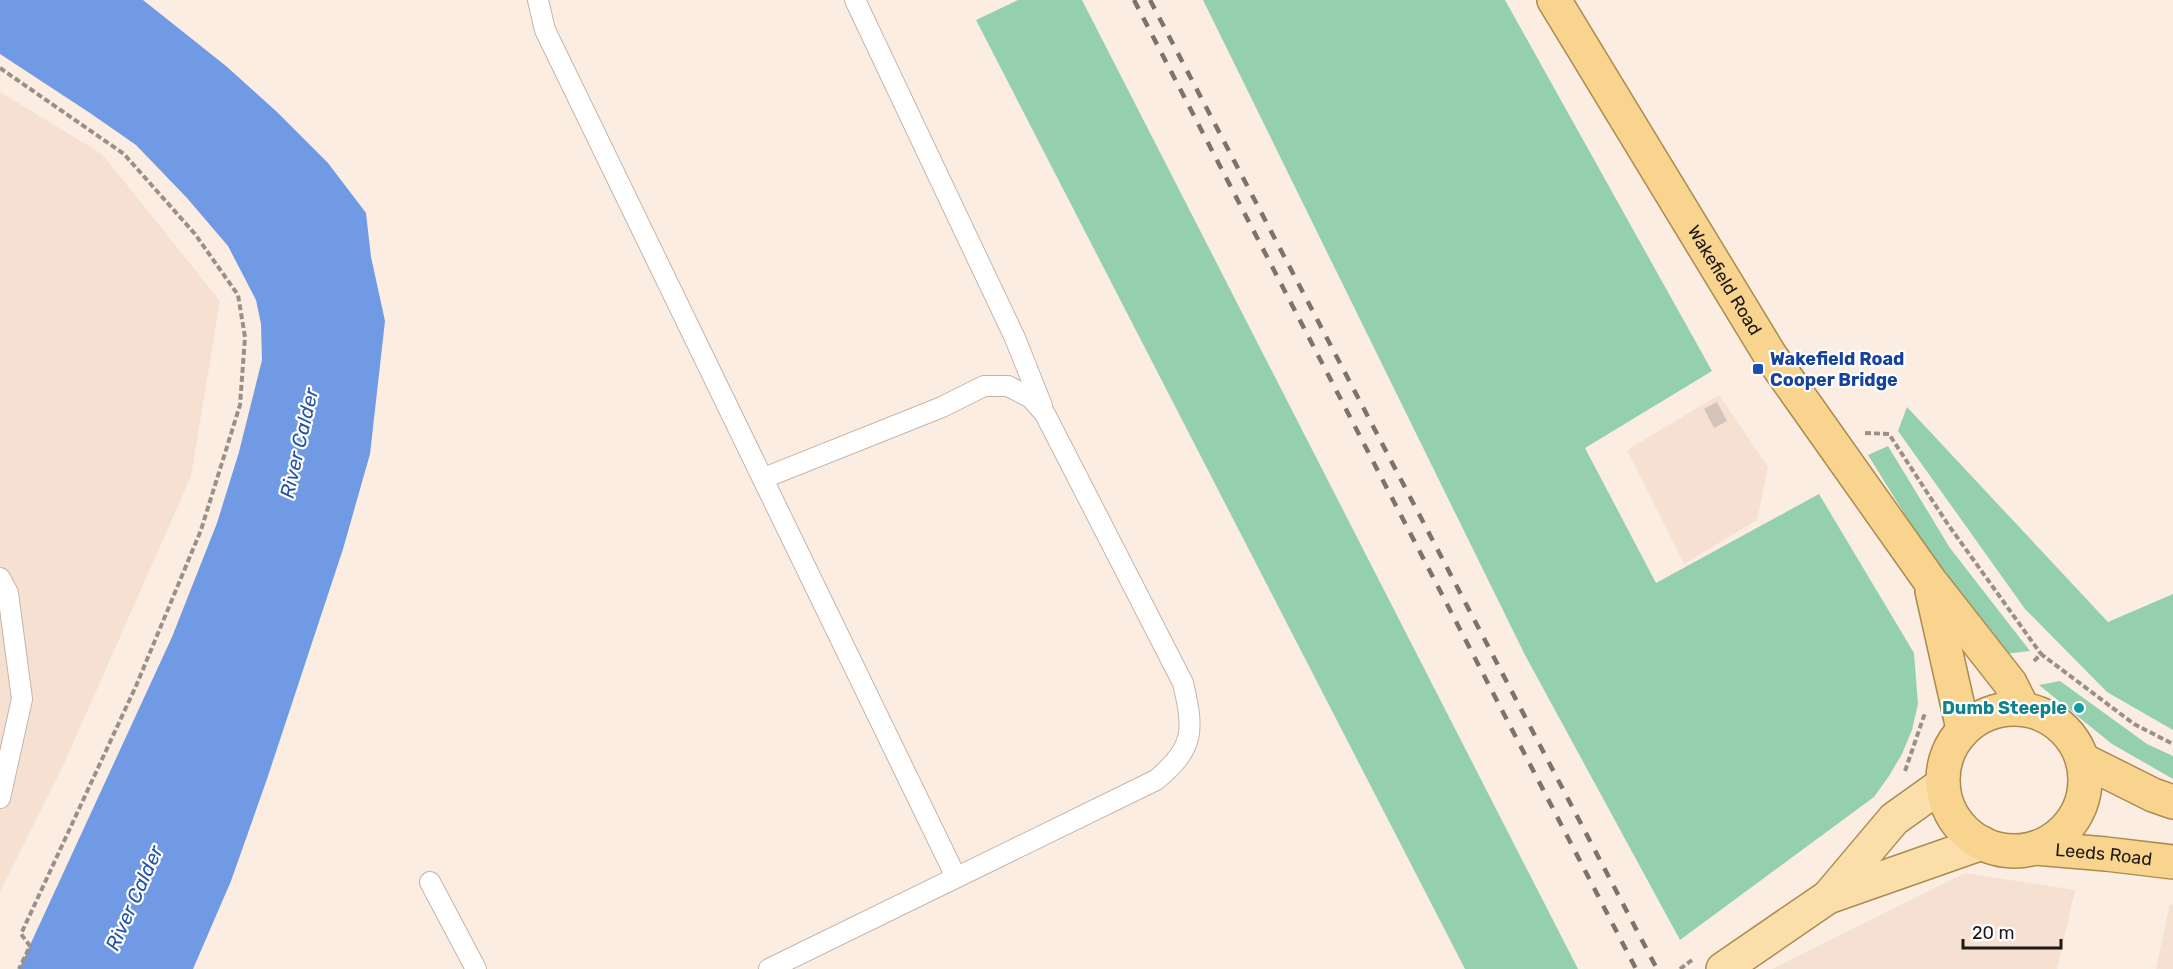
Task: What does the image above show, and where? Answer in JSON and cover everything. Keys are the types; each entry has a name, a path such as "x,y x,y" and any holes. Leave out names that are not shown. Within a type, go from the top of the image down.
{"highway":[{"name":"Wakefield Road","path":"1554,0 1770,355 1930,580 2016,696"},
{"name":"Wakefield Road","path":"1930,580 1963,729"},
{"path":"2016,696 2067,732 2083,760 2084,794 2076,816 2057,837 2036,848 1998,850 1982,843 1962,829 1951,813 1942,784 1948,751 1963,729 1984,715 1997,710 2016,696"},
{"path":"2083,760 2153,795 2173,802"},
{"name":"Leeds Road","path":"2036,848 2173,862"}],"main road":[{"path":"1828,897 1894,819 1942,784"},
{"path":"1723,969 1828,897 1982,843"}],"lane":[{"path":"538,0 545,30 956,877"},
{"path":"769,969 1156,780 1174,765 1188,744 1190,712 1183,683 1045,414 1015,338 855,0"},
{"path":"764,478 942,407 984,386 1008,386 1031,398 1045,414"},
{"path":"0,578 8,593 22,699 0,798"},
{"path":"430,882 476,969"}],"path":[{"path":"0,68 124,154 195,234 238,294 245,337 240,405 201,530 136,686 21,934 30,946 19,969"},
{"path":"1826,432 1889,434 1947,523 2041,654 2134,724 2173,744"},
{"path":"2016,696 2041,654"},
{"path":"1680,969 1691,961"}],"shaded area":[{"path":"0,92 102,154 220,301 191,476 63,766 0,892"},
{"path":"1719,395 1768,467 1757,520 1684,564 1627,450"},
{"path":"1965,873 2075,890 2057,969 1772,969"},
{"path":"2170,904 2173,905 2173,969 2156,969"}],"green space":[{"path":"1018,0 1082,0 1578,969 1465,969 976,20"},
{"path":"1203,0 1505,0 1712,371 1585,448 1656,583 1819,494 1914,653 1918,704 1912,730 1902,754 1874,797 1680,940 1525,655"},
{"path":"1907,407 2108,622 2173,594 2173,730 2107,692 2025,609 1898,431"},
{"path":"1888,446 1950,548 2030,651 2004,654 1930,555 1868,455"},
{"path":"2060,681 2147,744 2173,756 2173,779 2112,744 2039,685"}],"water":[{"name":"River Calder","path":"0,0 143,0 226,66 277,112 328,163 366,213 371,257 385,321 370,454 343,549 267,779 231,881 193,969 19,969 172,637 217,523 239,452 262,360 261,324 256,300 228,246 187,198 136,145 0,54"}],"building":[{"path":"1717,402 1727,421 1714,428 1704,409"}],"railway":[{"path":"1134,0 1636,969"},
{"path":"1150,0 1657,969"}],"place":[{"name":"Wakefield Road Cooper Bridge","path":"1758,369"},
{"name":"Dumb Steeple","path":"2079,708"}]}
